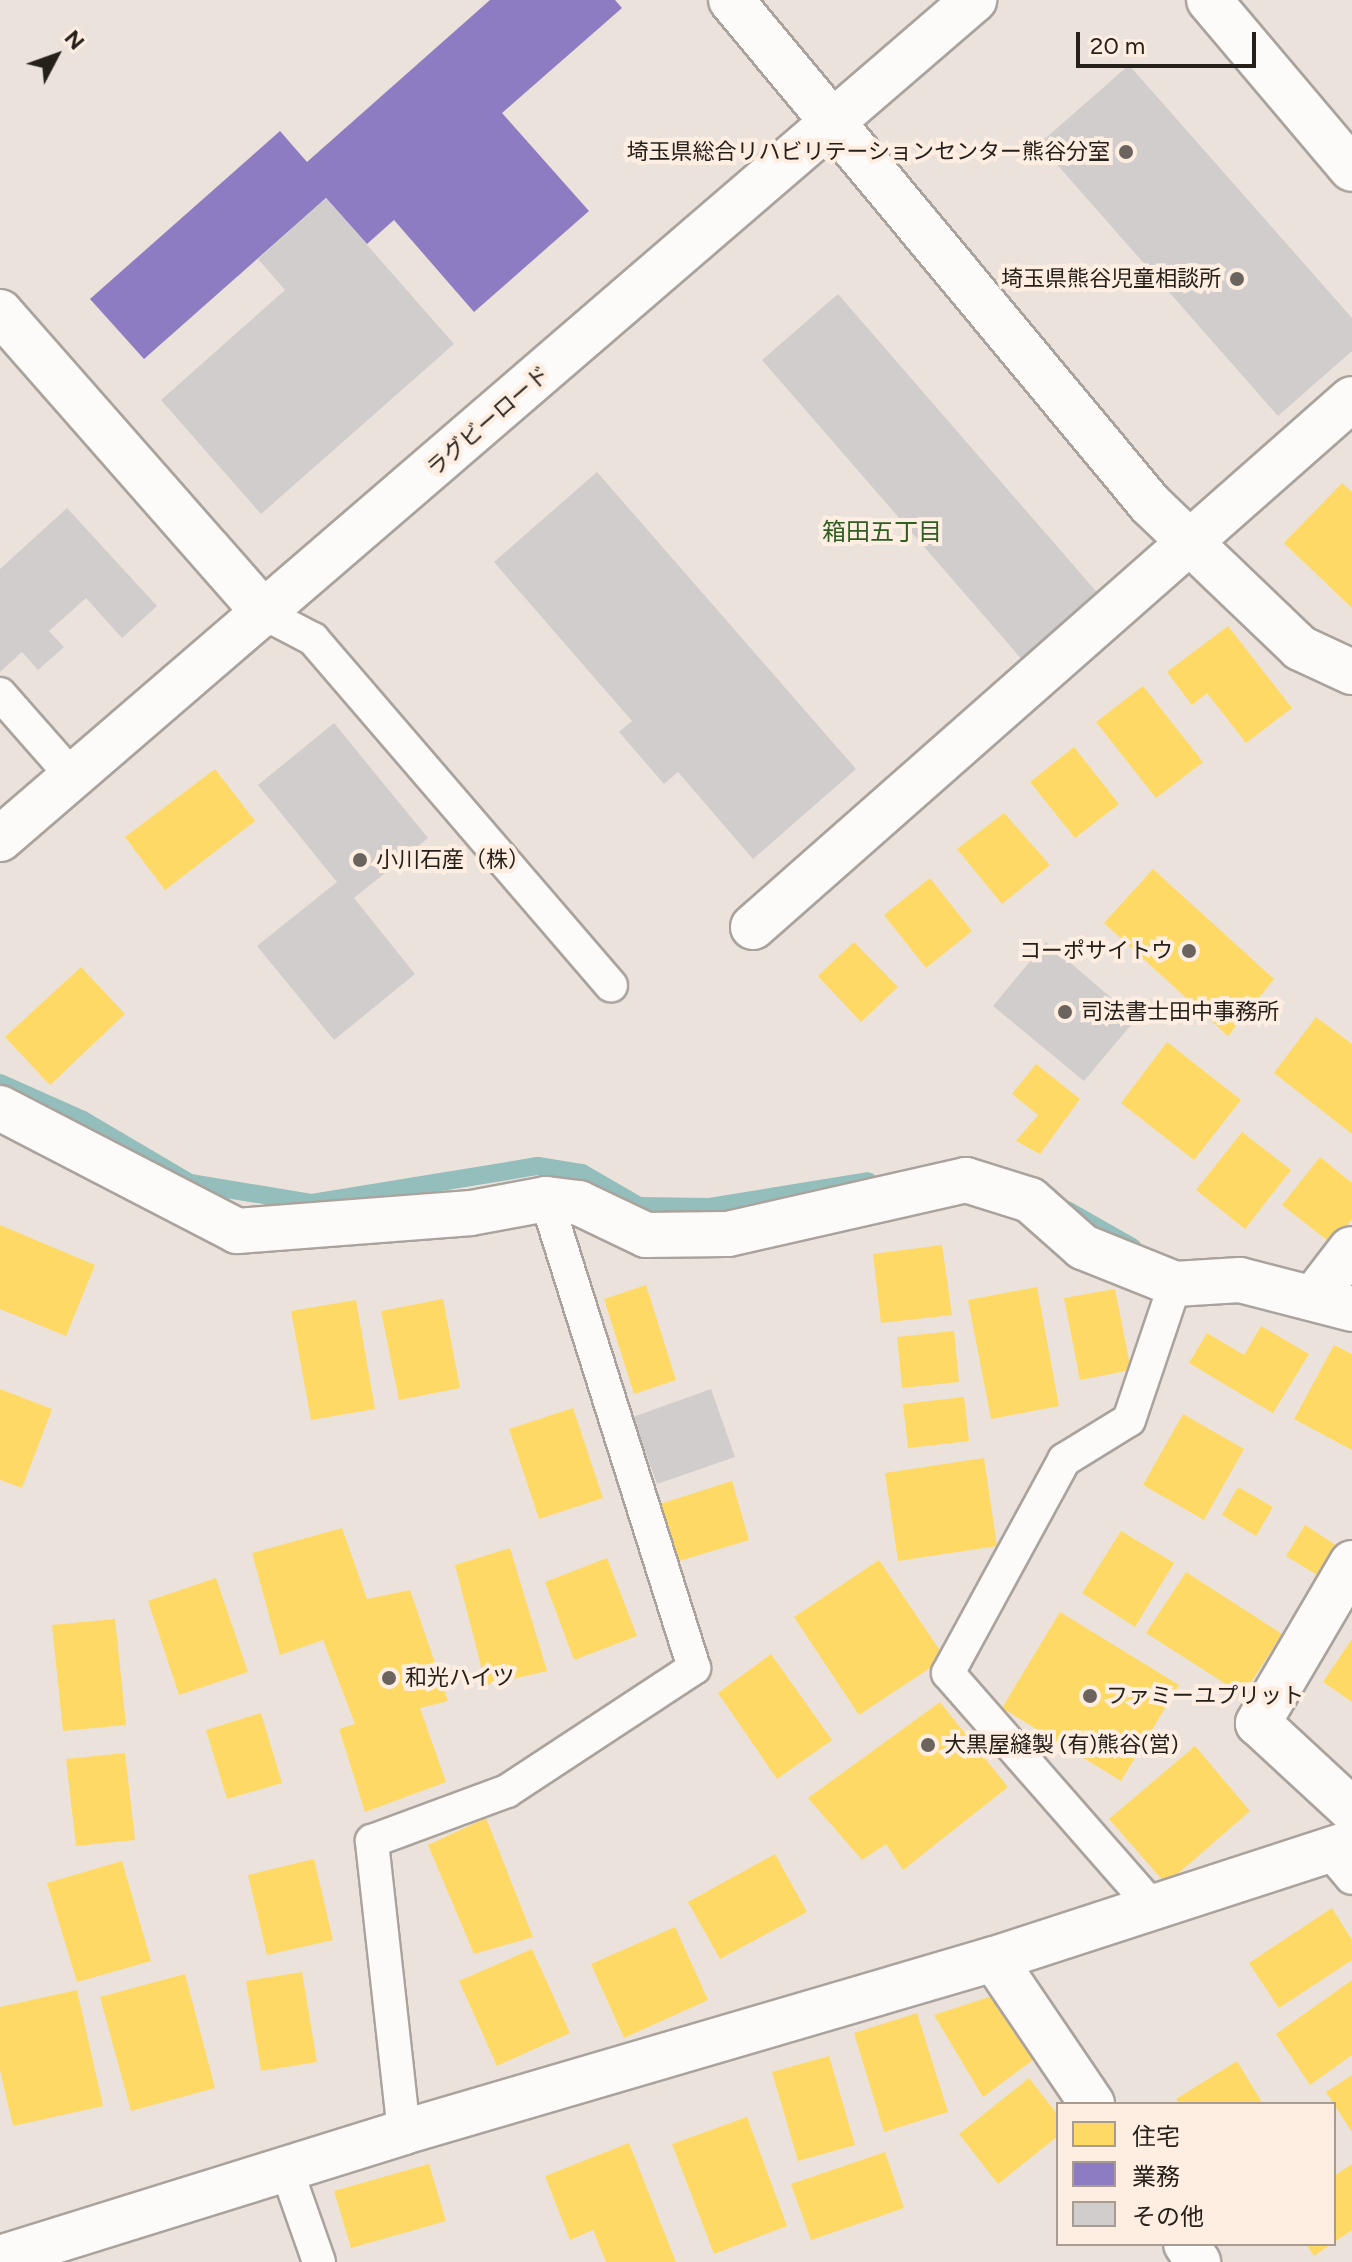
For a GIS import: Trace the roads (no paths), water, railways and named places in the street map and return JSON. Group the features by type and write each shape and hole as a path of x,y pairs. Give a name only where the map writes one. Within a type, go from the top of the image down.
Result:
{"street":[{"path":"731,0 1150,504 1300,648 1352,672"},
{"name":"ラグビーロード","path":"0,839 265,614 974,0"},
{"path":"1209,0 1352,169"},
{"path":"0,312 265,614"},
{"path":"753,927 1187,540 1352,399"},
{"path":"1,1112 237,1231 471,1213 546,1199 579,1203 646,1235 728,1234 966,1180 1030,1200 1083,1247 1175,1284 1240,1280 1329,1299 1352,1249"},
{"path":"1352,1563 1258,1723 1352,1810"},
{"path":"0,2258 404,2132 994,1959 1151,1905 1344,1857"},
{"path":"994,1959 1091,2102"}],"lane":[{"path":"265,614 313,639 611,986"},
{"path":"0,694 72,776"},
{"path":"404,2132 372,1841 507,1791 694,1668 546,1199"},
{"path":"1151,1905 948,1673 1064,1460 1129,1420 1175,1284"},
{"path":"287,2171 319,2262"}],"waterway":[{"path":"0,1083 83,1120 190,1183 312,1203 538,1166 582,1173 639,1206 710,1207 868,1181"},
{"path":"1067,1210 1132,1247"}],"place":[{"name":"埼玉県総合リハビリテーションセンター熊谷分室","path":"1126,152"},
{"name":"埼玉県熊谷児童相談所","path":"1237,279"},
{"name":"小川石産（株）","path":"360,860"},
{"name":"コーポサイトウ","path":"1189,951"},
{"name":"司法書士田中事務所","path":"1065,1012"},
{"name":"和光ハイツ","path":"389,1678"},
{"name":"ファミーユプリット","path":"1090,1696"},
{"name":"大黒屋縫製 (有)熊谷(営)","path":"928,1745"}],"district":[{"name":"箱田五丁目","path":"882,532"}]}
